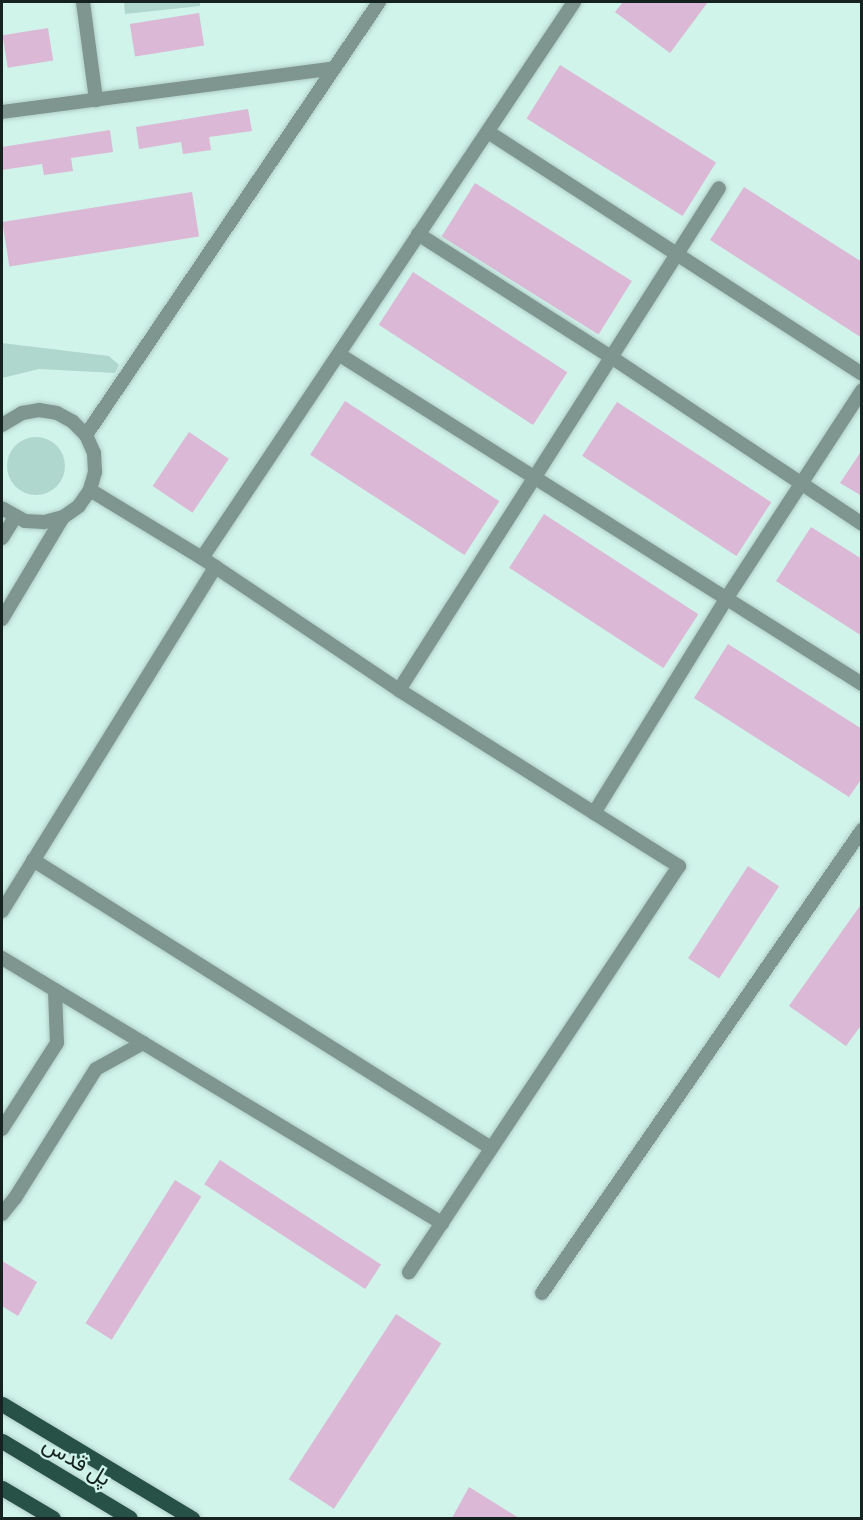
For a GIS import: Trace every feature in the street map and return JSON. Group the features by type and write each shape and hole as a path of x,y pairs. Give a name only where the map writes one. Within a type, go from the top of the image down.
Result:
{"main road":[{"path":"2,1404 192,1518"},
{"name":"پل قدس","path":"2,1441 130,1518"},
{"path":"2,1488 53,1518"}],"lane":[{"path":"83,2 96,100"},
{"path":"86,435 379,2"},
{"path":"201,558 574,2"},
{"path":"2,112 334,68"},
{"path":"488,132 861,375"},
{"path":"399,690 719,188"},
{"path":"418,234 611,357 861,524"},
{"path":"339,355 861,684"},
{"path":"594,813 726,599 861,390"},
{"path":"2,425 22,413 39,410 57,413 73,422 86,435 94,453 95,472 90,490 79,506 63,517 44,522 25,521 2,508"},
{"path":"90,490 216,567 399,690 679,866 409,1273"},
{"path":"2,538 15,517"},
{"path":"2,619 63,517"},
{"path":"2,911 216,567"},
{"path":"542,1293 861,830"},
{"path":"33,860 491,1149"},
{"path":"2,958 442,1223"},
{"path":"2,1129 57,1043 55,990"},
{"path":"2,1214 15,1198 96,1069 143,1043"}],"shaded area":[{"path":"124,2 200,2 200,6 125,14"},
{"path":"2,343 109,356 119,365 115,373 39,369 2,378"},
{"path":"30,437 42,437 57,445 65,460 65,472 57,487 42,495 30,495 15,487 7,472 7,460 15,445"}],"building":[{"path":"623,2 708,2 670,53 615,12"},
{"path":"199,13 204,46 135,57 130,24"},
{"path":"48,28 53,61 8,68 3,35"},
{"path":"560,65 716,163 683,216 527,118"},
{"path":"248,109 252,131 209,137 211,150 183,154 181,142 139,149 136,127"},
{"path":"110,130 113,152 71,158 73,171 44,175 42,164 2,170 2,147"},
{"path":"475,183 632,281 599,334 442,236"},
{"path":"744,187 862,262 862,338 710,240"},
{"path":"192,192 199,236 9,266 2,222"},
{"path":"413,272 567,372 533,425 379,325"},
{"path":"345,401 499,501 464,555 310,455"},
{"path":"617,402 771,502 736,556 582,456"},
{"path":"189,432 229,459 192,513 153,486"},
{"path":"862,450 862,496 840,483"},
{"path":"544,514 698,614 663,668 509,568"},
{"path":"811,527 862,559 862,636 776,581"},
{"path":"728,644 862,729 862,778 849,797 694,698"},
{"path":"748,866 779,886 719,978 688,958"},
{"path":"862,903 862,1024 846,1046 789,1006"},
{"path":"220,1160 381,1265 365,1289 204,1184"},
{"path":"175,1180 201,1196 112,1340 85,1323"},
{"path":"2,1261 37,1282 18,1316 2,1306"},
{"path":"396,1314 441,1343 334,1509 289,1479"},
{"path":"469,1487 519,1518 452,1518"}]}
